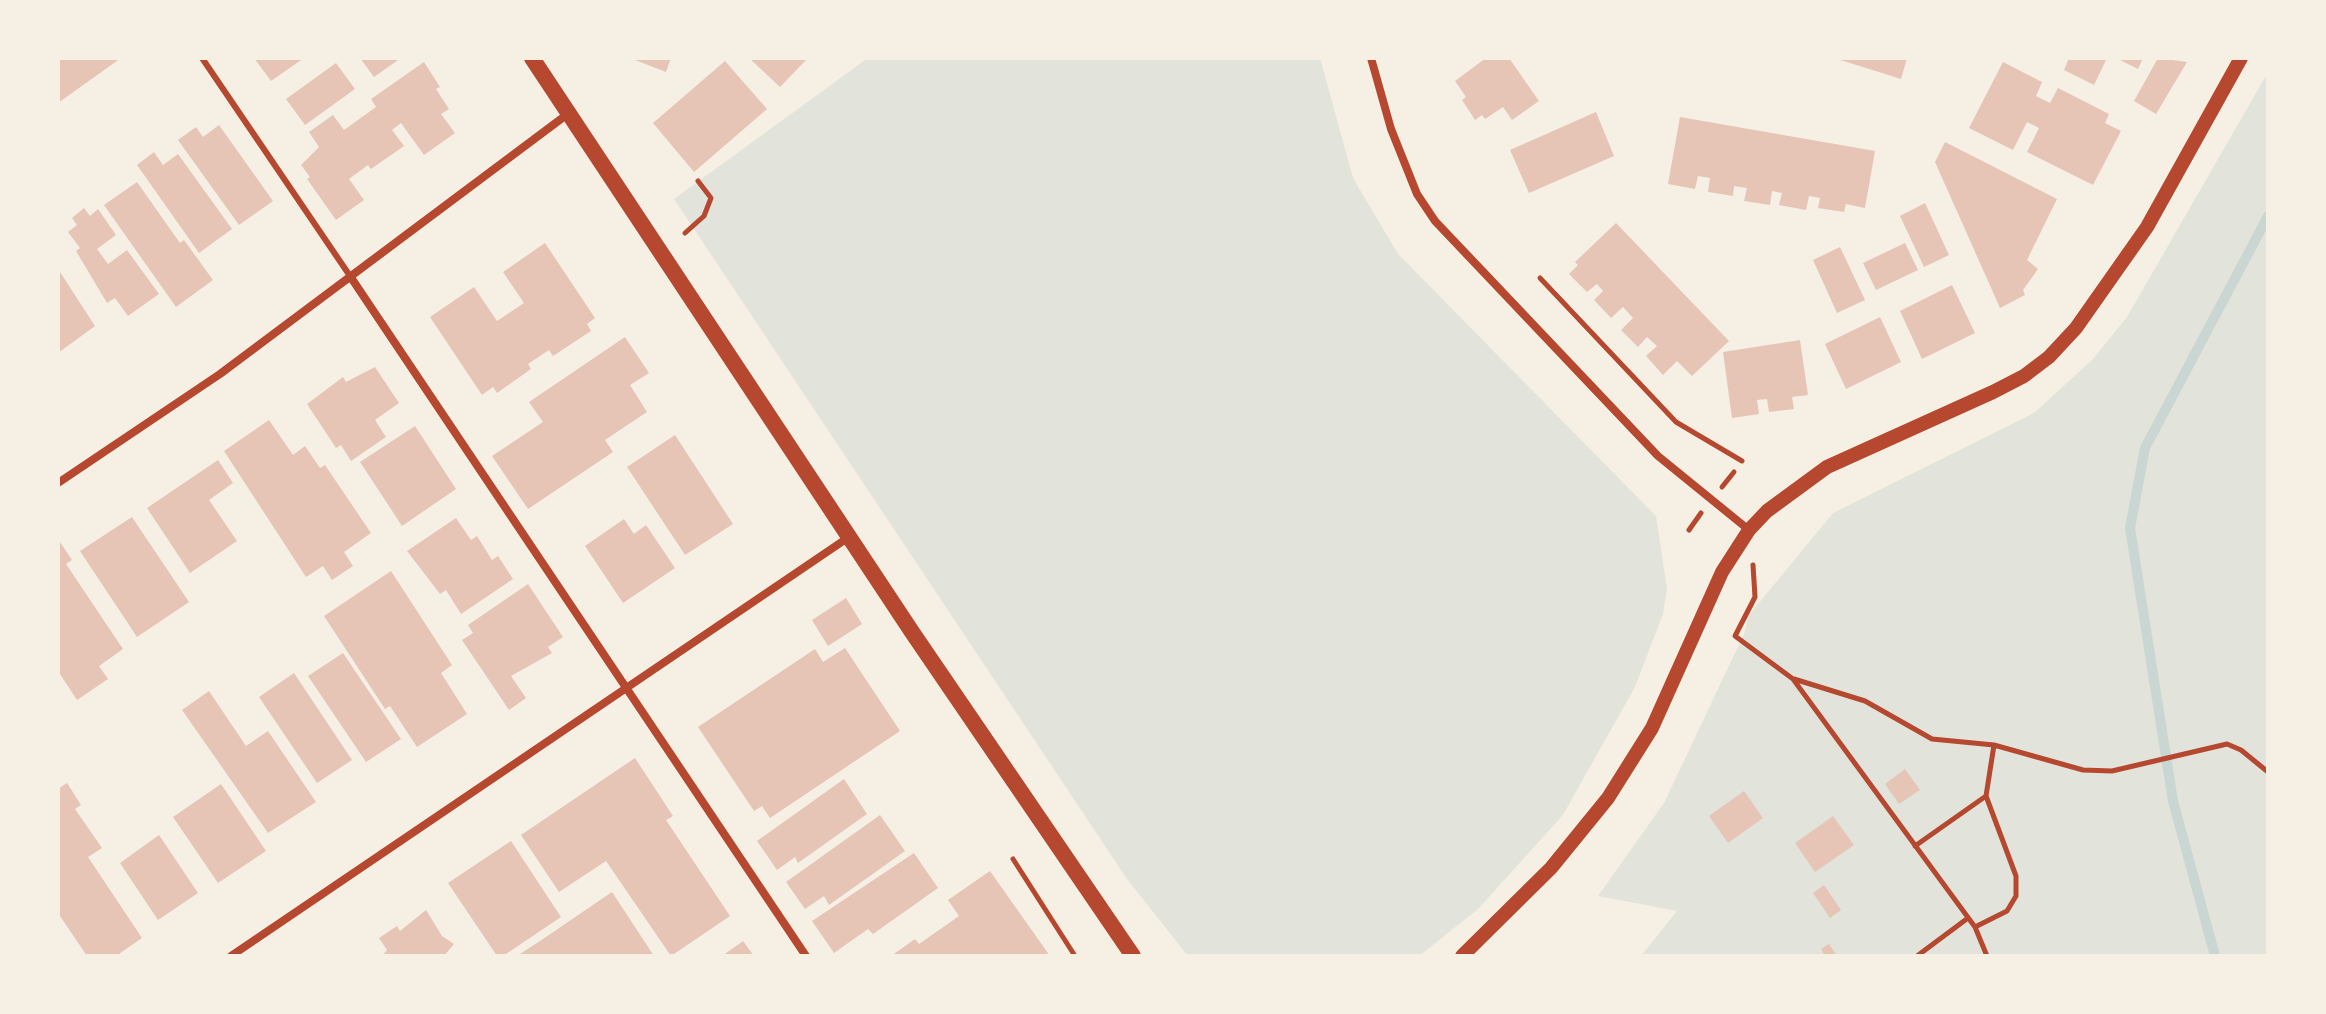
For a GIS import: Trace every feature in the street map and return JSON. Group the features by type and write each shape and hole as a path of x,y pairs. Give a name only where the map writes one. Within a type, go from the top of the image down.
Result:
{"main road":[{"path":"532,58 849,537 1133,954"}],"street":[{"path":"1371,58 1391,129 1417,194 1435,221 1658,456 1749,530"},
{"path":"1462,956 1551,868 1608,798 1652,728 1722,572 1749,530 1792,491 1827,467 1980,398 2024,376 2049,357 2076,328 2147,227 2241,58"},
{"path":"58,483 220,374 569,113"},
{"path":"350,276 806,956"},
{"path":"231,956 849,537"}],"lane":[{"path":"202,58 350,276"}],"path":[{"path":"685,233 704,216 711,198 698,181"},
{"path":"1540,278 1676,422 1742,461"},
{"path":"1754,575 1755,597 1735,636 1793,679 1975,927 1987,956"},
{"path":"1793,679 1865,701 1932,739 1994,745 2083,770 2112,771 2227,744 2241,750 2268,772"},
{"path":"1975,927 2007,911 2016,896 2016,876 1986,796 1994,745"},
{"path":"1915,846 1986,796"},
{"path":"1013,859 1075,956"},
{"path":"1997,916 2001,922"},
{"path":"1917,956 1968,918"}],"shaded area":[{"path":"868,58 1320,58 1353,178 1398,254 1656,516 1667,589 1663,614 1635,687 1563,815 1478,909 1419,956 1188,956 1127,879 674,199"},
{"path":"2268,72 2268,956 1641,956 1677,911 1598,896 1664,803 1744,634 1749,615 1833,513 2034,413 2093,359 2127,317"}],"building":[{"path":"58,58 121,58 58,103"},
{"path":"254,58 304,58 271,81"},
{"path":"360,58 401,58 374,77"},
{"path":"630,58 671,58 666,72"},
{"path":"749,58 808,58 780,87"},
{"path":"1486,58 1509,58 1539,101 1512,120 1503,107 1485,119 1482,115 1475,120 1462,100 1466,97 1455,81"},
{"path":"1834,58 1907,58 1901,79"},
{"path":"2069,58 2107,58 2094,85 2064,70"},
{"path":"2116,58 2143,58 2138,69"},
{"path":"2158,58 2187,62 2156,114 2134,101"},
{"path":"725,61 767,109 694,172 653,123"},
{"path":"424,62 449,109 441,114 455,133 424,155 401,123 392,130 404,146 371,169 368,165 349,179 364,200 336,220 307,179 310,177 301,165 319,147 309,132 333,115 344,130 376,107 371,99"},
{"path":"2003,62 2042,82 2036,96 2050,103 2058,88 2109,114 2105,123 2121,131 2093,185 2027,152 2039,128 2027,122 2013,150 1969,128"},
{"path":"336,63 355,89 305,125 286,99"},
{"path":"1596,112 1614,156 1529,193 1510,150"},
{"path":"1680,117 1875,151 1865,208 1846,204 1844,212 1818,208 1820,198 1809,196 1806,210 1779,205 1782,193 1772,191 1770,205 1744,201 1747,188 1734,186 1733,196 1708,192 1710,178 1698,176 1695,189 1668,184"},
{"path":"219,125 273,201 239,225 178,140 196,127 203,137"},
{"path":"1945,142 2057,199 2027,260 2038,269 2023,290 2025,295 2000,308 1935,162"},
{"path":"154,152 163,165 178,154 232,229 199,253 137,165"},
{"path":"137,182 180,243 184,240 213,280 176,307 104,205"},
{"path":"1925,203 1949,255 1924,267 1900,216"},
{"path":"84,208 90,216 98,209 116,235 97,249 108,264 127,250 159,294 128,316 115,298 107,303 76,251 80,248 68,232 77,225 72,218"},
{"path":"1616,223 1729,341 1692,376 1677,361 1663,375 1646,356 1657,346 1647,337 1638,347 1621,330 1633,318 1623,307 1611,318 1594,300 1603,291 1597,284 1587,292 1569,274 1578,265 1575,262"},
{"path":"545,243 595,318 587,324 591,331 553,356 549,350 528,364 531,369 497,393 493,387 482,395 430,317 474,287 497,321 524,303 503,272"},
{"path":"1905,243 1918,270 1876,290 1863,263"},
{"path":"1840,247 1865,300 1837,313 1813,260"},
{"path":"58,269 95,326 58,353"},
{"path":"1952,285 1975,333 1922,359 1900,311"},
{"path":"1880,317 1901,362 1846,389 1825,344"},
{"path":"625,337 649,373 630,385 647,412 605,440 613,452 528,509 492,456 543,422 529,402"},
{"path":"1800,340 1808,395 1792,397 1794,409 1769,412 1767,399 1757,400 1759,414 1732,418 1723,352"},
{"path":"375,367 399,403 375,420 386,437 351,461 341,445 336,448 307,404 343,377 346,382"},
{"path":"269,420 293,455 305,446 320,468 325,465 371,533 344,552 353,566 332,580 323,566 306,577 224,451"},
{"path":"415,426 456,489 402,526 360,462"},
{"path":"675,435 733,524 685,555 627,467"},
{"path":"218,460 233,483 209,500 237,541 190,573 147,508"},
{"path":"132,517 189,602 137,637 80,551"},
{"path":"456,518 471,540 477,536 492,560 498,556 513,579 461,614 446,590 440,594 407,551"},
{"path":"624,519 634,534 646,525 675,568 623,603 585,546"},
{"path":"58,539 72,560 66,564 123,649 99,666 108,679 77,700 58,671"},
{"path":"391,571 452,665 441,673 467,714 417,747 390,706 385,709 324,616"},
{"path":"528,584 563,637 548,647 552,653 511,676 526,698 509,710 462,640 473,633 468,625"},
{"path":"846,598 862,624 828,646 812,620"},
{"path":"845,648 900,731 770,818 762,806 754,811 698,727 815,649 823,662"},
{"path":"343,653 401,739 366,762 308,676"},
{"path":"294,673 352,760 317,783 259,697"},
{"path":"209,691 246,746 268,731 316,802 268,833 182,710"},
{"path":"635,758 673,816 666,820 730,916 671,956 606,861 559,892 521,835"},
{"path":"1905,769 1920,790 1899,804 1885,784"},
{"path":"844,779 867,814 798,863 795,857 777,870 757,841"},
{"path":"67,783 81,805 75,809 102,848 88,857 142,938 116,956 87,956 58,913 58,789"},
{"path":"221,784 266,851 218,883 173,817"},
{"path":"1744,791 1763,818 1728,843 1709,816"},
{"path":"880,815 905,851 829,905 824,896 805,909 786,882"},
{"path":"1833,816 1854,845 1815,872 1795,843"},
{"path":"159,835 198,893 158,920 120,863"},
{"path":"511,841 561,917 503,956 497,956 448,883"},
{"path":"914,853 938,888 873,934 868,929 834,953 812,921"},
{"path":"990,871 1050,956 891,956 915,939 919,944 959,916 948,900"},
{"path":"1824,885 1841,910 1830,918 1813,893"},
{"path":"612,892 654,956 517,956 543,939"},
{"path":"426,910 442,936 454,944 444,956 383,955 387,950 379,938 397,926 400,931"},
{"path":"743,941 754,956 722,956"},
{"path":"1829,944 1837,956 1825,956 1821,949"}],"waterway":[{"path":"2215,956 2173,801 2130,528 2145,448 2268,216"}]}
